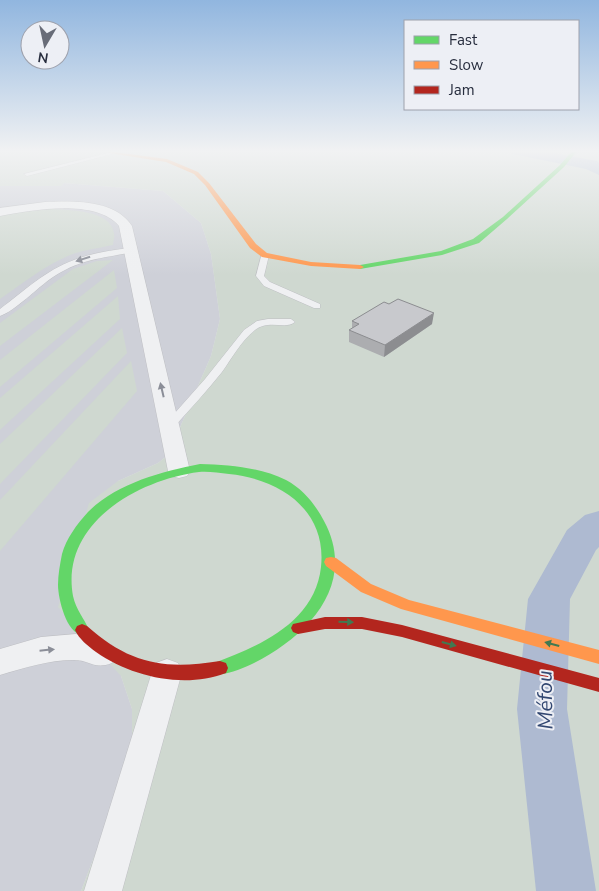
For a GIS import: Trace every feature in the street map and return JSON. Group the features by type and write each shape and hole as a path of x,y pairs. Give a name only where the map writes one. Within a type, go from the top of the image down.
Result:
{"main road":[{"path":"213,193 253,246 265,255 311,264 353,268 384,264 460,248 476,240 505,218 533,193"},
{"path":"200,468 233,469 264,476 291,490 313,509 326,533 331,562 322,596 312,612 298,628 278,644 253,658 196,672 167,672 140,667 115,657 96,645 81,630 70,614 64,587 66,559 73,542 83,526 112,499 148,480 200,468"},
{"path":"331,562 366,588 406,605 599,657"},
{"path":"298,628 345,621 362,623 402,631 599,685"}],"street":[{"path":"0,212 63,206 108,212 123,221 126,226 179,472"},
{"path":"0,662 41,650 76,647 115,657"},
{"path":"103,891 167,672"}],"lane":[{"path":"0,313 59,270 72,263 101,254 131,250"},
{"path":"265,255 260,276 267,284 316,306"},
{"path":"170,425 205,387 238,343 252,329 260,323 275,321 291,322"}],"shaded area":[{"path":"0,193 165,193 201,223 211,254 220,319 211,356 168,455 158,463 118,481 121,676 132,709 132,748 122,784 81,891 0,891"},
{"path":"165,193 599,193 599,891 81,891 122,784 132,748 132,709 121,676 58,607 89,503 118,481 158,463 168,455 211,356 220,319 211,254 201,223"},
{"path":"51,209 88,213 105,220 111,225 114,233 113,245 80,252 60,259 0,299 0,214"},
{"path":"113,260 0,346 0,323 73,269 97,261"},
{"path":"114,270 117,288 0,387 0,360"},
{"path":"118,296 120,319 0,430 0,398"},
{"path":"122,328 127,353 0,484 0,444"},
{"path":"131,361 137,391 0,551 0,500"}],"building":[{"path":"398,299 434,313 385,345 349,330 359,324 352,321 384,302 389,304"}],"waterway":[{"name":"Méfou","path":"566,891 542,709 549,599 581,540 599,525"}],"traffic: fast":[{"path":"360,267 442,253 476,241 533,193"},
{"path":"200,468 248,472 271,479 292,490 306,503 318,520 329,557 327,580 318,601 304,620 286,636 265,650 242,661 220,668"},
{"path":"82,630 71,612 65,584 69,553 79,532 94,514 112,500 133,488 155,479 200,468"}],"traffic: slow":[{"path":"213,193 253,246 265,255 311,264 360,267"},
{"path":"331,562 366,588 406,605 599,657"}],"traffic: jam":[{"path":"298,628 325,623 362,623 402,631 599,685"},
{"path":"82,630 112,654 145,668 181,672 220,668"}]}
